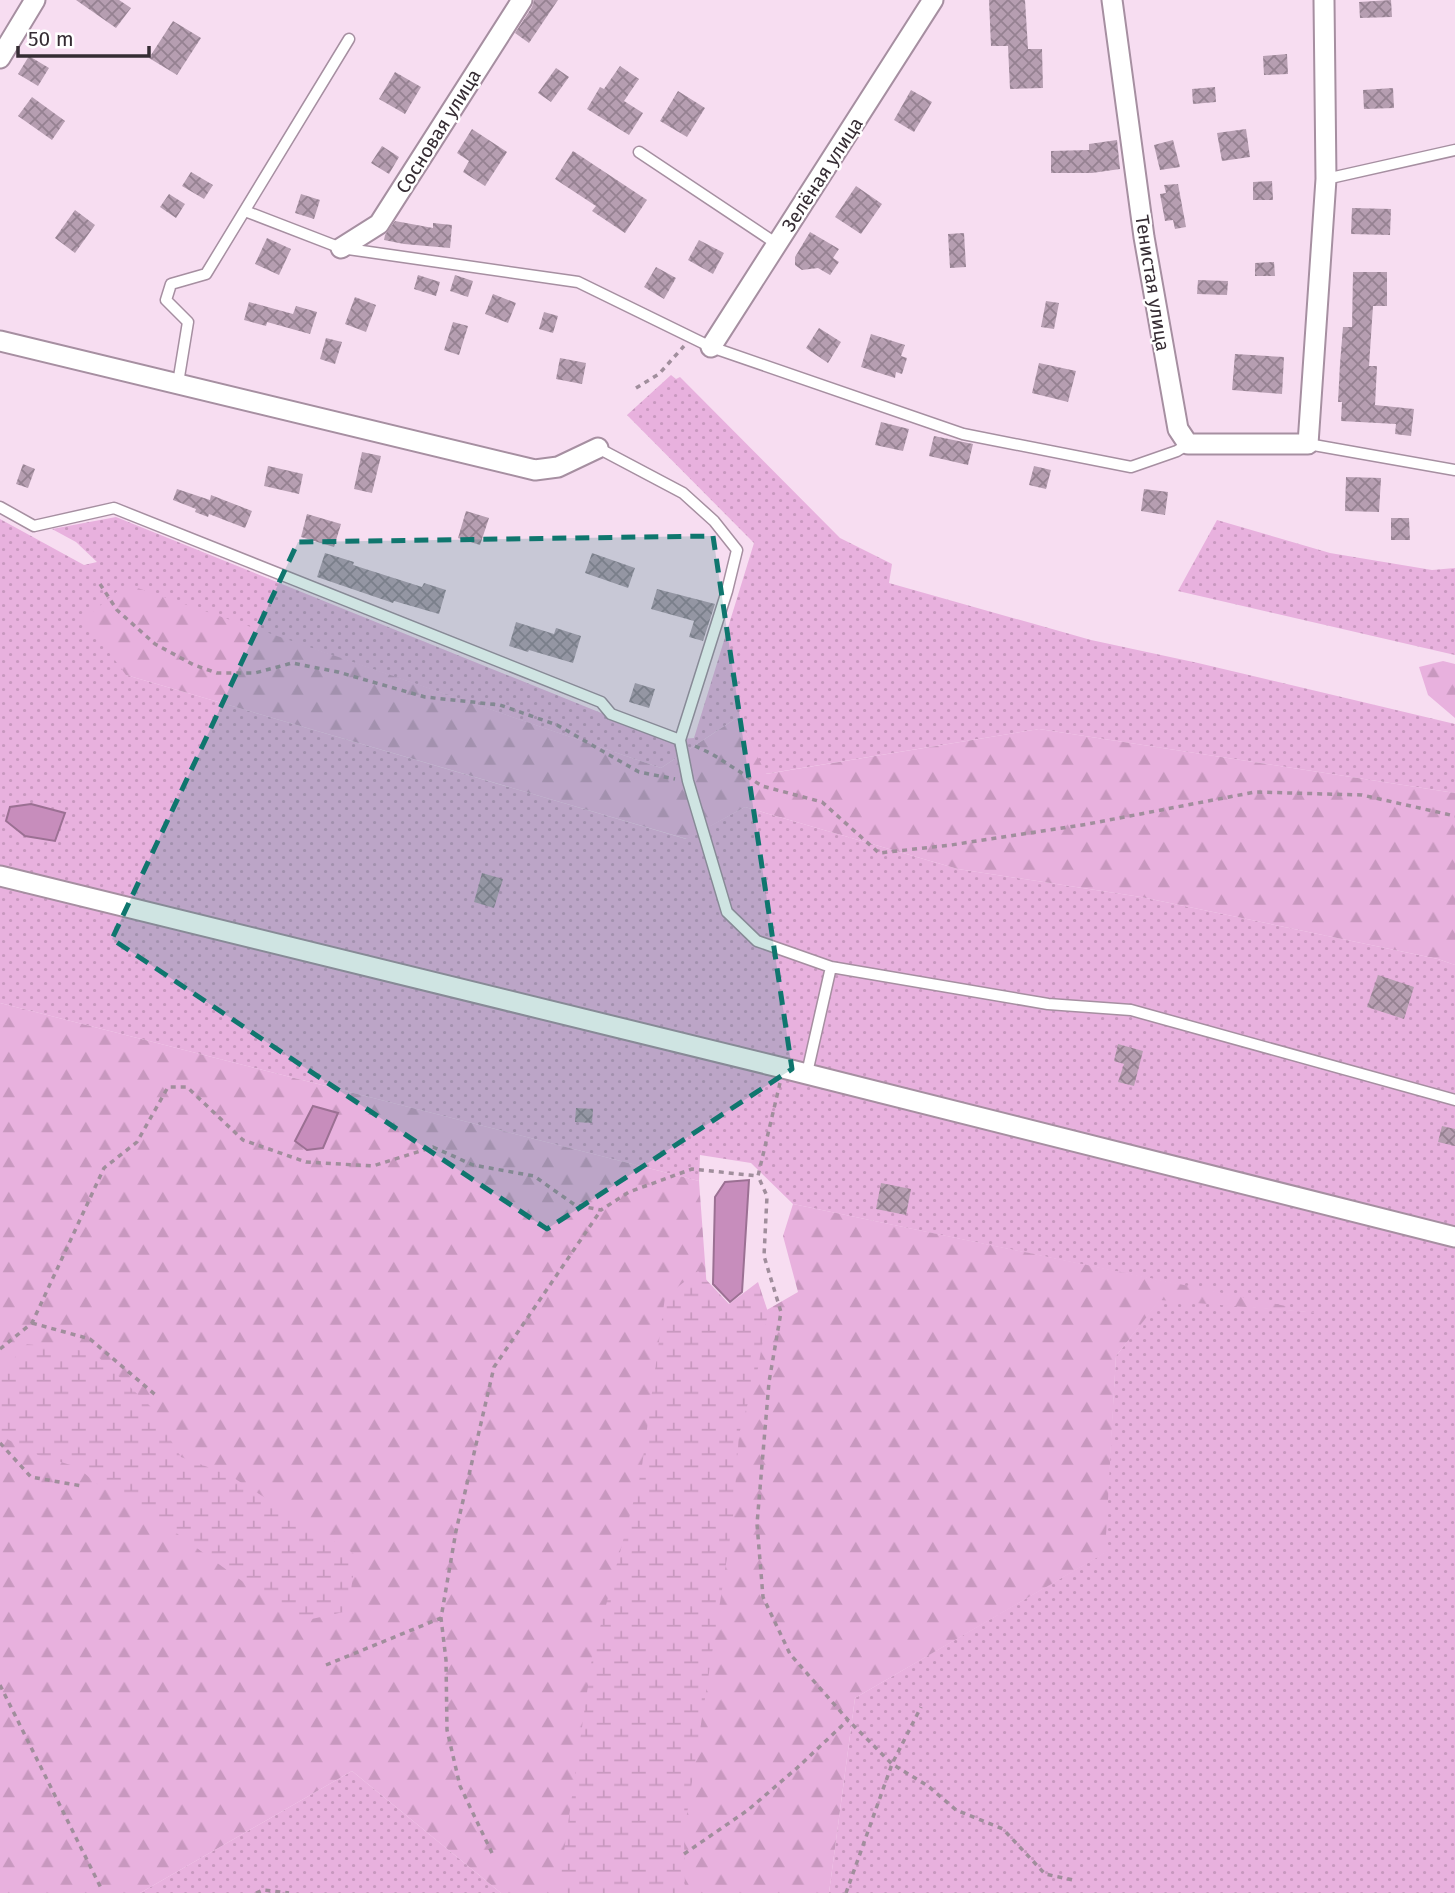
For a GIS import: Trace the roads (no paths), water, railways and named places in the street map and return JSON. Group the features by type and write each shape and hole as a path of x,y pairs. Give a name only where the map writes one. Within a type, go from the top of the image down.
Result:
{"street":[{"path":"0,58 35,0"},
{"name":"Сосновая улица","path":"341,248 379,224 522,0"},
{"name":"Зелёная улица","path":"711,347 933,0"},
{"name":"Тенистая улица","path":"1112,0 1147,251 1178,429 1188,444"},
{"path":"1188,444 1308,444 1326,179 1324,0"},
{"path":"0,341 535,470 558,467 598,448"},
{"path":"0,876 807,1073 1455,1237"}],"lane":[{"path":"178,383 188,323 166,300 171,284 206,274 349,40"},
{"path":"1326,179 1455,150"},
{"path":"639,152 777,244"},
{"path":"246,211 341,248 578,282 711,347 963,434 1131,467 1177,451 1188,444"},
{"path":"1308,444 1455,470"},
{"path":"598,448 683,493 714,521 737,550 727,591 680,740 688,781 727,912 757,942 831,967 1048,1004 1130,1010 1455,1100"},
{"path":"0,507 34,526 114,508 601,702 611,713 680,740"},
{"path":"807,1073 831,967"}]}
